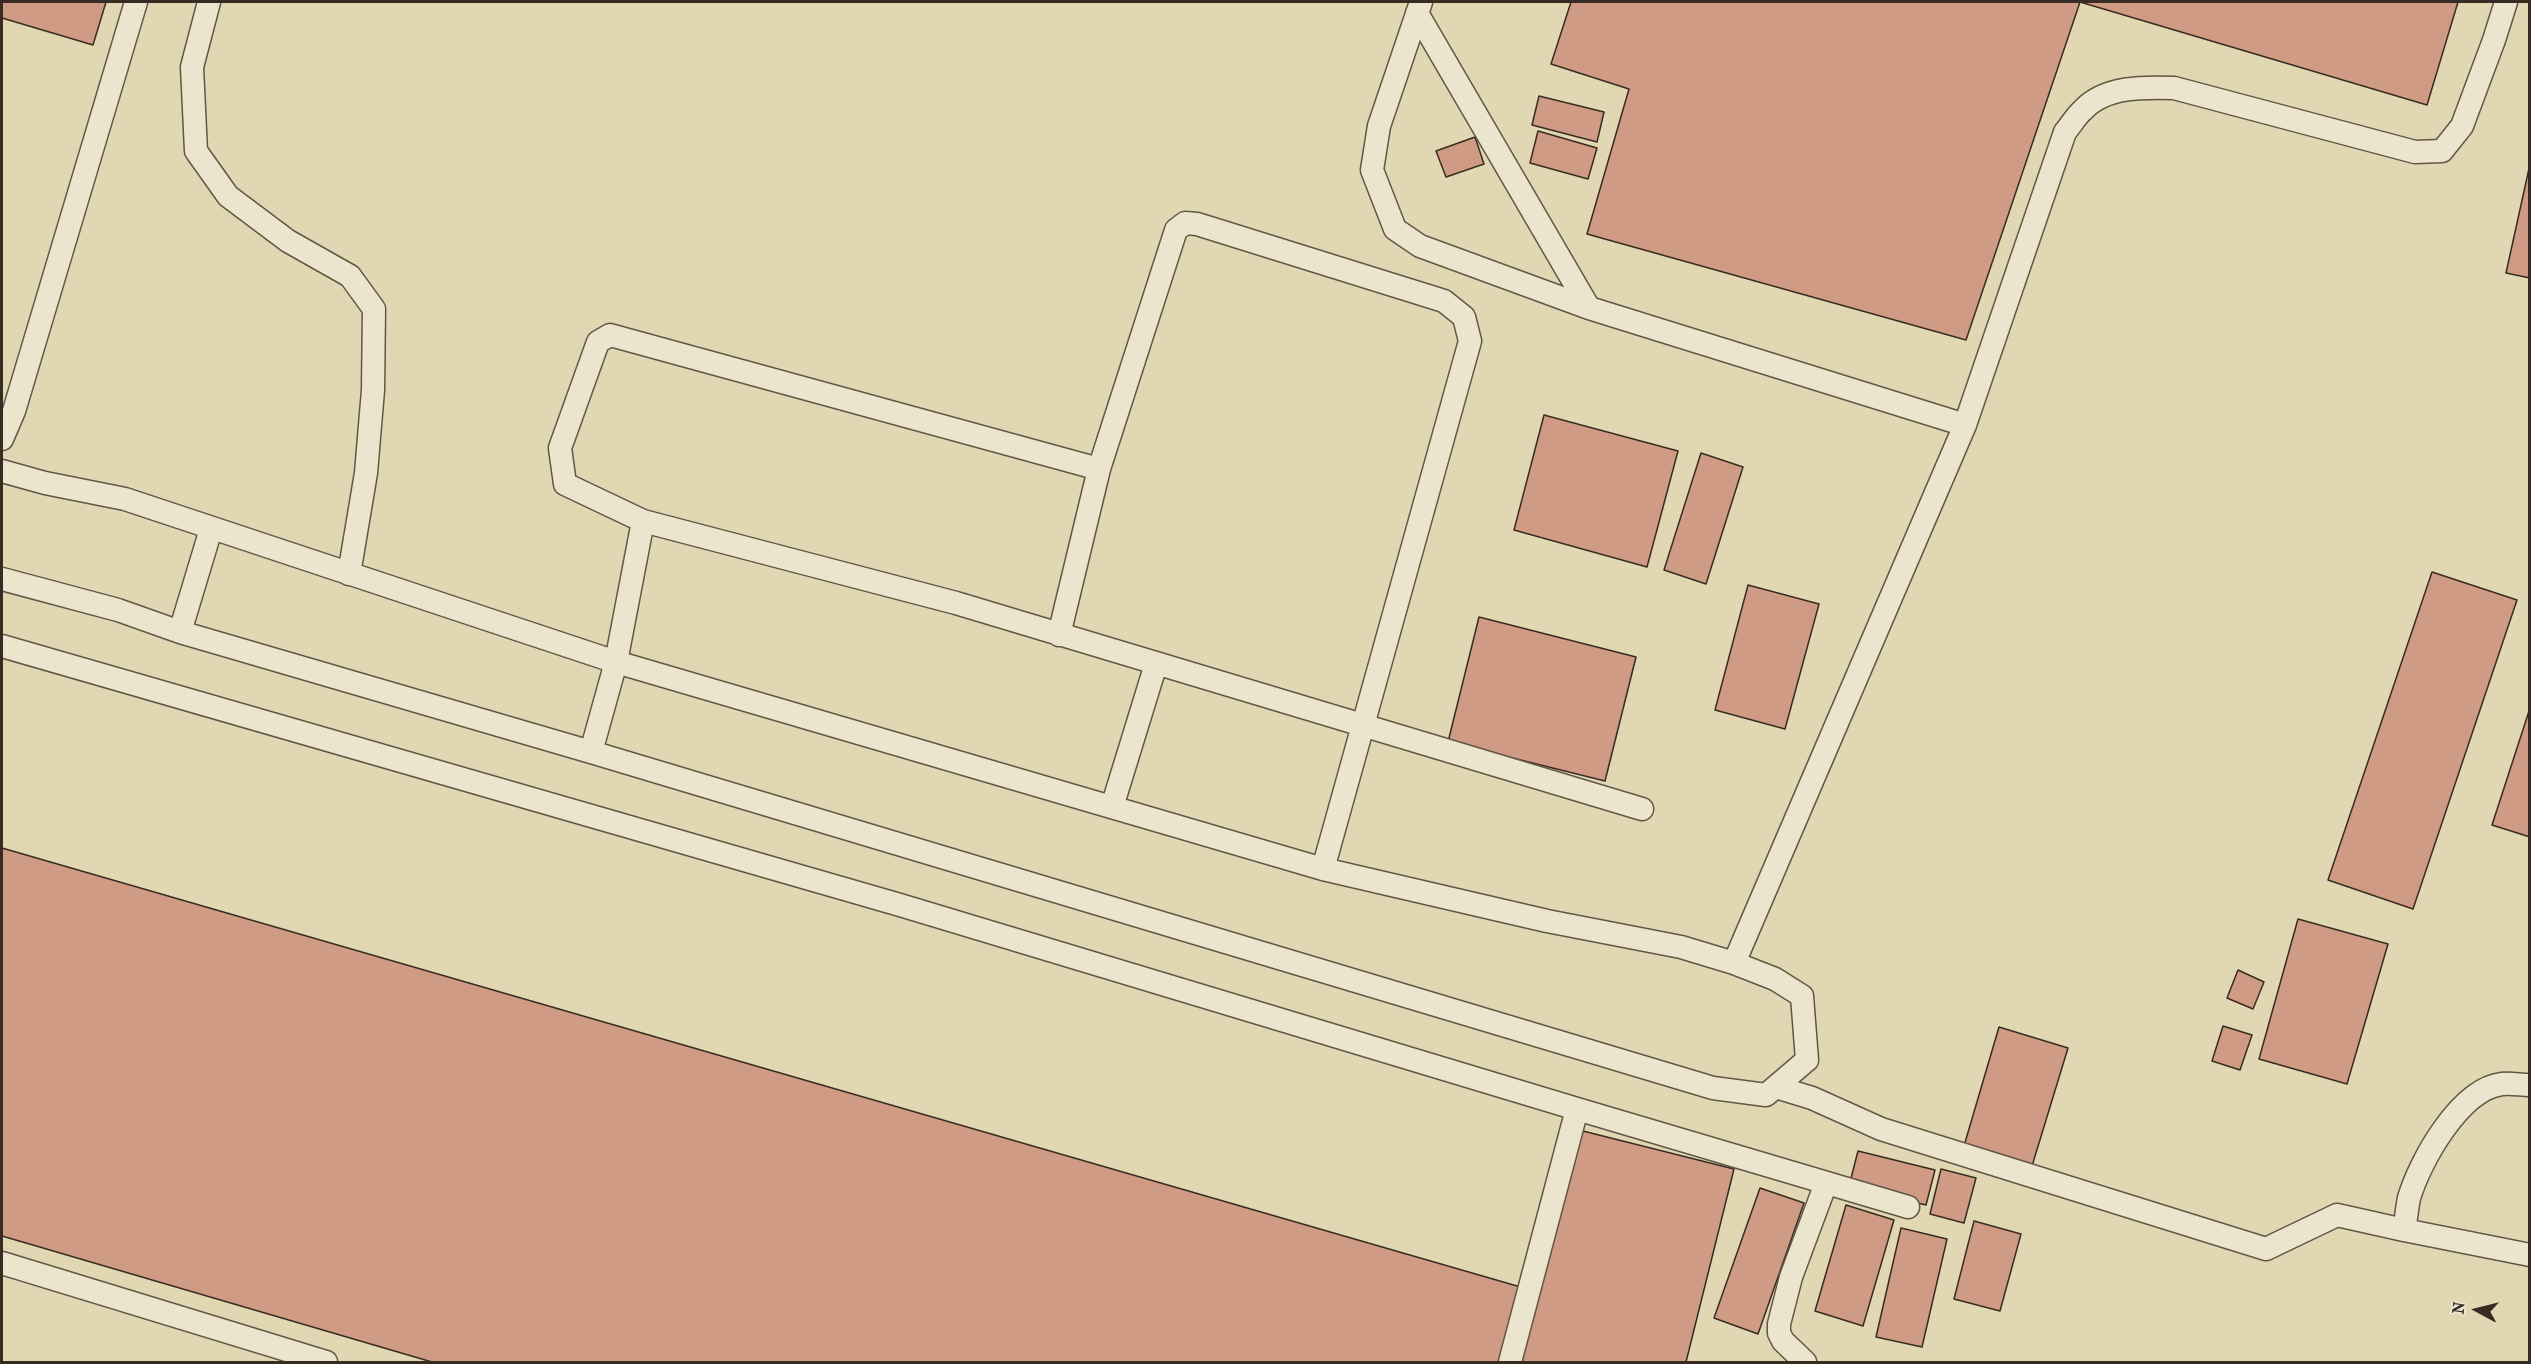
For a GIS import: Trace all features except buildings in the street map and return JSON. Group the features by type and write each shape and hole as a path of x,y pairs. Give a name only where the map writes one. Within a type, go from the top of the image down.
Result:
{"lane":[{"path":"2,439 14,411 136,2"},
{"path":"209,2 192,67 196,152 228,196 288,241 351,276 374,309 373,390 366,473 349,574"},
{"path":"1734,963 1965,425 2065,132 2084,108 2113,92 2140,87 2174,88 2415,152 2442,151 2462,126 2506,2"},
{"path":"1419,8 1379,126 1372,171 1395,229 1420,246 1589,308 1965,425"},
{"path":"1419,8 1589,308"},
{"path":"1059,634 1099,469 1176,230 1185,223 1197,225 1444,301 1464,317 1470,341 1323,869"},
{"path":"1099,469 610,335 598,342 560,448 565,484 644,520 956,603 1642,808"},
{"path":"2,471 45,483 125,499 616,662 1323,869 1547,921 1681,947 1734,963 1775,979 1802,996 1808,1060 1771,1091"},
{"path":"591,752 616,662 644,520"},
{"path":"180,632 211,529"},
{"path":"2,579 118,610 180,632 591,752 1713,1089 1771,1091 1812,1098 1881,1129 2266,1248 2337,1215 2529,1255"},
{"path":"2,646 900,905 1908,1207"},
{"path":"1112,807 1156,664"},
{"path":"2404,1230 2409,1198 2450,1118 2478,1093 2501,1084 2529,1086"},
{"path":"1510,1362 1577,1108"},
{"path":"1805,1362 1783,1341 1779,1333 1779,1324 1791,1277 1826,1183"},
{"path":"2,1263 326,1362"}]}
